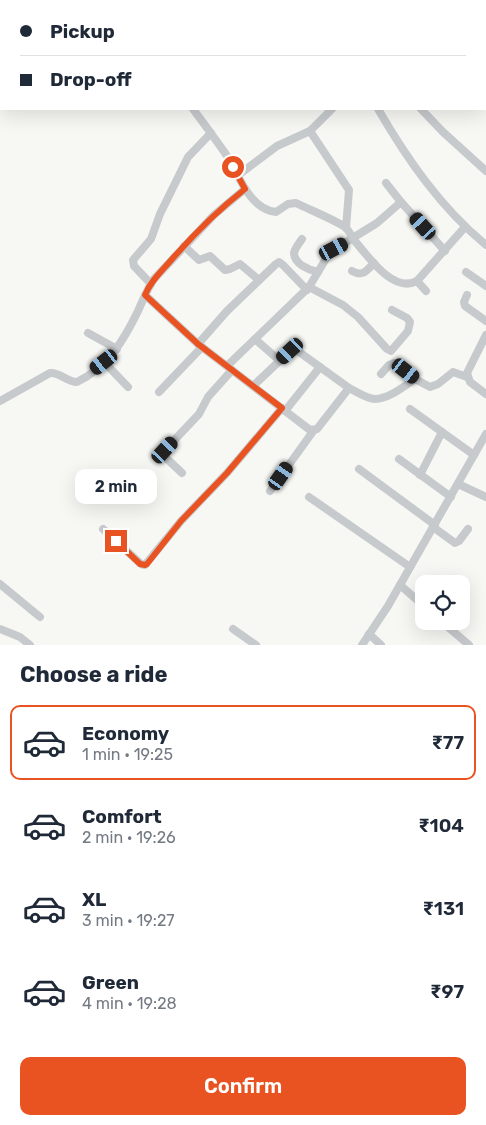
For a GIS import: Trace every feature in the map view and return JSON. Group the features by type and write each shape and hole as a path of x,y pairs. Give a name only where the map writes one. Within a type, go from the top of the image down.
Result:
{"street":[{"path":"194,110 228,158 245,189 254,200 272,212 296,203 346,228 388,277 402,284 412,283 417,280 465,227"},
{"path":"237,176 277,146 310,130 331,110"},
{"path":"379,110 407,158 465,227 486,245"},
{"path":"422,110 486,171"},
{"path":"310,130 349,190 346,228"},
{"path":"151,284 134,266 133,260 151,239 160,214 188,157 211,133"},
{"path":"386,183 445,251"},
{"path":"0,401 54,372 70,381 77,382 104,362 117,350 151,284 214,215 245,189"},
{"path":"182,473 164,456 165,450 199,414 208,397 229,368 308,288 330,252 354,239 377,223 401,202"},
{"path":"302,239 295,250 295,256 305,268 318,272"},
{"path":"184,246 199,260 210,256 228,270 240,264 259,280"},
{"path":"352,271 360,274 374,262"},
{"path":"160,392 227,311 276,264 281,263 308,288 343,305 358,316 387,349 391,351 408,331 410,322 407,318 392,310"},
{"path":"466,272 486,286"},
{"path":"417,280 426,291"},
{"path":"145,295 200,345 283,410 310,430 314,430"},
{"path":"467,295 464,302 465,306 486,321"},
{"path":"88,333 117,350"},
{"path":"256,339 280,361"},
{"path":"467,377 469,369 485,339"},
{"path":"253,386 290,351 295,350 349,388 369,398 376,399 396,392 415,379"},
{"path":"104,362 128,387"},
{"path":"381,374 389,365 394,363 415,379 430,387 438,384 453,372 467,377 470,382 486,394"},
{"path":"103,529 140,564 145,565 181,521 227,473 320,367"},
{"path":"270,491 314,430 321,425 349,388"},
{"path":"410,409 474,455"},
{"path":"420,474 442,432"},
{"path":"362,645 400,586 474,455 485,439"},
{"path":"399,458 451,497"},
{"path":"359,469 455,543 459,541 468,529"},
{"path":"458,484 486,497"},
{"path":"309,497 410,567"},
{"path":"0,584 40,617"},
{"path":"400,586 415,598"},
{"path":"0,628 20,637 30,645"},
{"path":"233,629 256,645"},
{"path":"452,630 469,645"},
{"path":"369,634 381,645"}],"route":[{"path":"116,541 140,564 147,564 181,521 227,473 282,408 198,344 145,295 154,279 192,236 245,189 233,167"}]}
